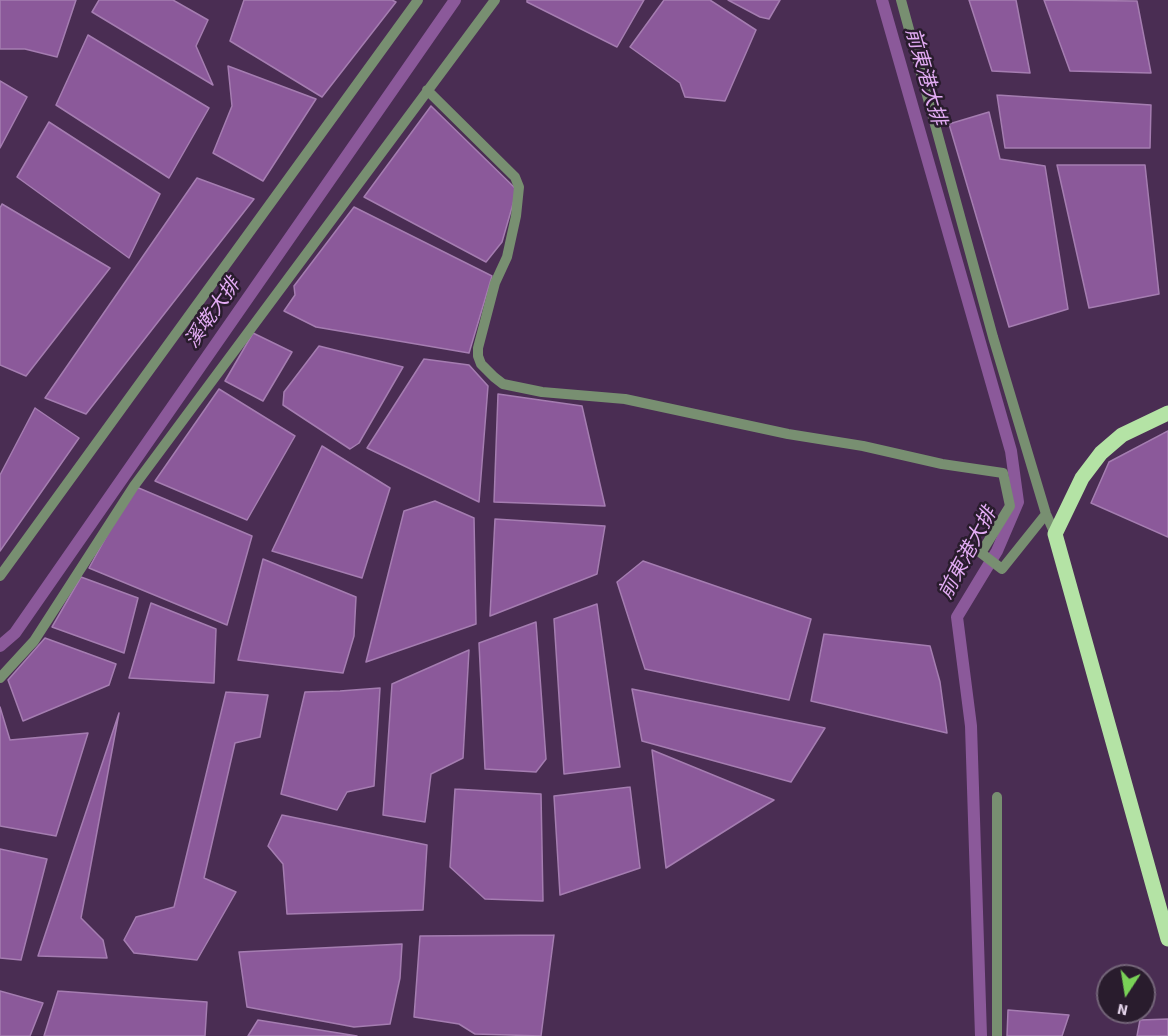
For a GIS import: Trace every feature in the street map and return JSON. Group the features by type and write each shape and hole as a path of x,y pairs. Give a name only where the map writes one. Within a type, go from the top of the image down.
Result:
{"main road":[{"path":"1168,413 1122,435 1101,453 1082,478 1055,534 1168,939"}],"street":[{"path":"0,576 418,0"},
{"path":"0,678 34,641 134,486 495,0"},
{"path":"901,0 993,337 1046,514 1055,534"},
{"path":"427,90 515,177 519,187 516,216 507,257 495,283 478,348 481,364 504,384 542,392 625,399 788,434 862,446 942,464 1003,473 1010,506 981,553 1002,569 1046,514"},
{"path":"997,797 997,1036"}],"shaded area":[{"path":"0,0 76,0 57,57 25,49 0,49"},
{"path":"99,0 173,0 208,20 196,46 213,85 92,12"},
{"path":"244,0 392,0 396,2 322,97 230,41"},
{"path":"527,0 644,0 617,47"},
{"path":"664,0 710,0 756,30 725,101 685,97 680,83 630,47"},
{"path":"728,0 780,0 769,19 760,17"},
{"path":"969,0 1016,0 1030,73 992,71"},
{"path":"1044,0 1137,1 1151,73 1070,71"},
{"path":"88,35 209,108 169,178 56,105"},
{"path":"228,66 316,99 263,181 213,153 232,106"},
{"path":"0,81 27,97 0,148"},
{"path":"997,95 1151,105 1150,148 1005,148"},
{"path":"431,106 517,190 502,242 486,262 364,197"},
{"path":"989,112 1000,159 1045,166 1068,309 1009,327 949,124"},
{"path":"49,122 160,194 129,258 17,177"},
{"path":"1057,165 1145,165 1159,294 1089,308"},
{"path":"197,178 254,199 86,414 45,398"},
{"path":"2,204 110,268 26,376 0,365 0,208"},
{"path":"354,207 492,276 469,353 316,327 284,311 295,295 294,286"},
{"path":"253,333 292,352 263,401 225,381"},
{"path":"319,346 403,367 359,443 350,449 283,405 284,392"},
{"path":"424,359 469,365 488,386 479,502 367,448"},
{"path":"219,389 295,436 247,520 155,481"},
{"path":"498,394 582,406 605,506 494,502"},
{"path":"35,408 79,438 0,551 0,475"},
{"path":"1168,431 1168,537 1091,503 1109,462"},
{"path":"322,446 390,488 362,578 272,551"},
{"path":"134,486 252,536 227,625 89,568"},
{"path":"435,501 474,518 476,624 366,662 404,511"},
{"path":"495,519 605,526 597,574 490,616"},
{"path":"263,559 356,597 354,636 343,673 238,660"},
{"path":"643,561 811,619 789,700 645,669 617,582"},
{"path":"81,577 138,598 124,653 52,627"},
{"path":"151,603 216,629 214,683 129,678"},
{"path":"597,604 620,767 564,774 554,619"},
{"path":"536,622 546,759 536,772 485,769 479,643"},
{"path":"824,634 930,646 940,682 947,733 811,701"},
{"path":"45,638 116,664 109,685 23,721 8,680"},
{"path":"469,650 463,758 431,774 425,822 383,815 392,684"},
{"path":"380,688 374,786 347,792 337,810 281,794 305,692"},
{"path":"632,689 825,728 791,782 642,741"},
{"path":"226,692 268,695 260,737 235,743 204,878 236,892 197,960 134,953 124,940 136,917 174,907"},
{"path":"0,707 10,740 88,733 56,836 0,826"},
{"path":"119,713 81,918 103,940 107,958 38,956"},
{"path":"652,750 774,800 666,868"},
{"path":"630,787 640,868 560,895 554,796"},
{"path":"455,789 541,794 543,901 485,899 450,867"},
{"path":"282,815 427,845 423,910 287,914 283,864 268,846"},
{"path":"0,849 47,859 21,960 0,958"},
{"path":"554,935 541,1036 475,1034 459,1024 414,1017 420,936"},
{"path":"402,944 400,978 390,1024 354,1027 247,1007 239,952"},
{"path":"0,991 43,1003 30,1036 0,1036"},
{"path":"58,991 207,1002 205,1036 44,1036"},
{"path":"1008,1010 1069,1015 1062,1036 1007,1036"},
{"path":"1156,1019 1168,1019 1168,1036 1137,1036 1139,1024 1156,1024"},
{"path":"258,1020 357,1036 248,1036"}],"waterway":[{"name":"溪墘大排","path":"0,646 15,633 455,0"},
{"name":"前東港大排","path":"882,0 1011,451 1018,502 997,551 957,617 971,726 981,1036"}]}
